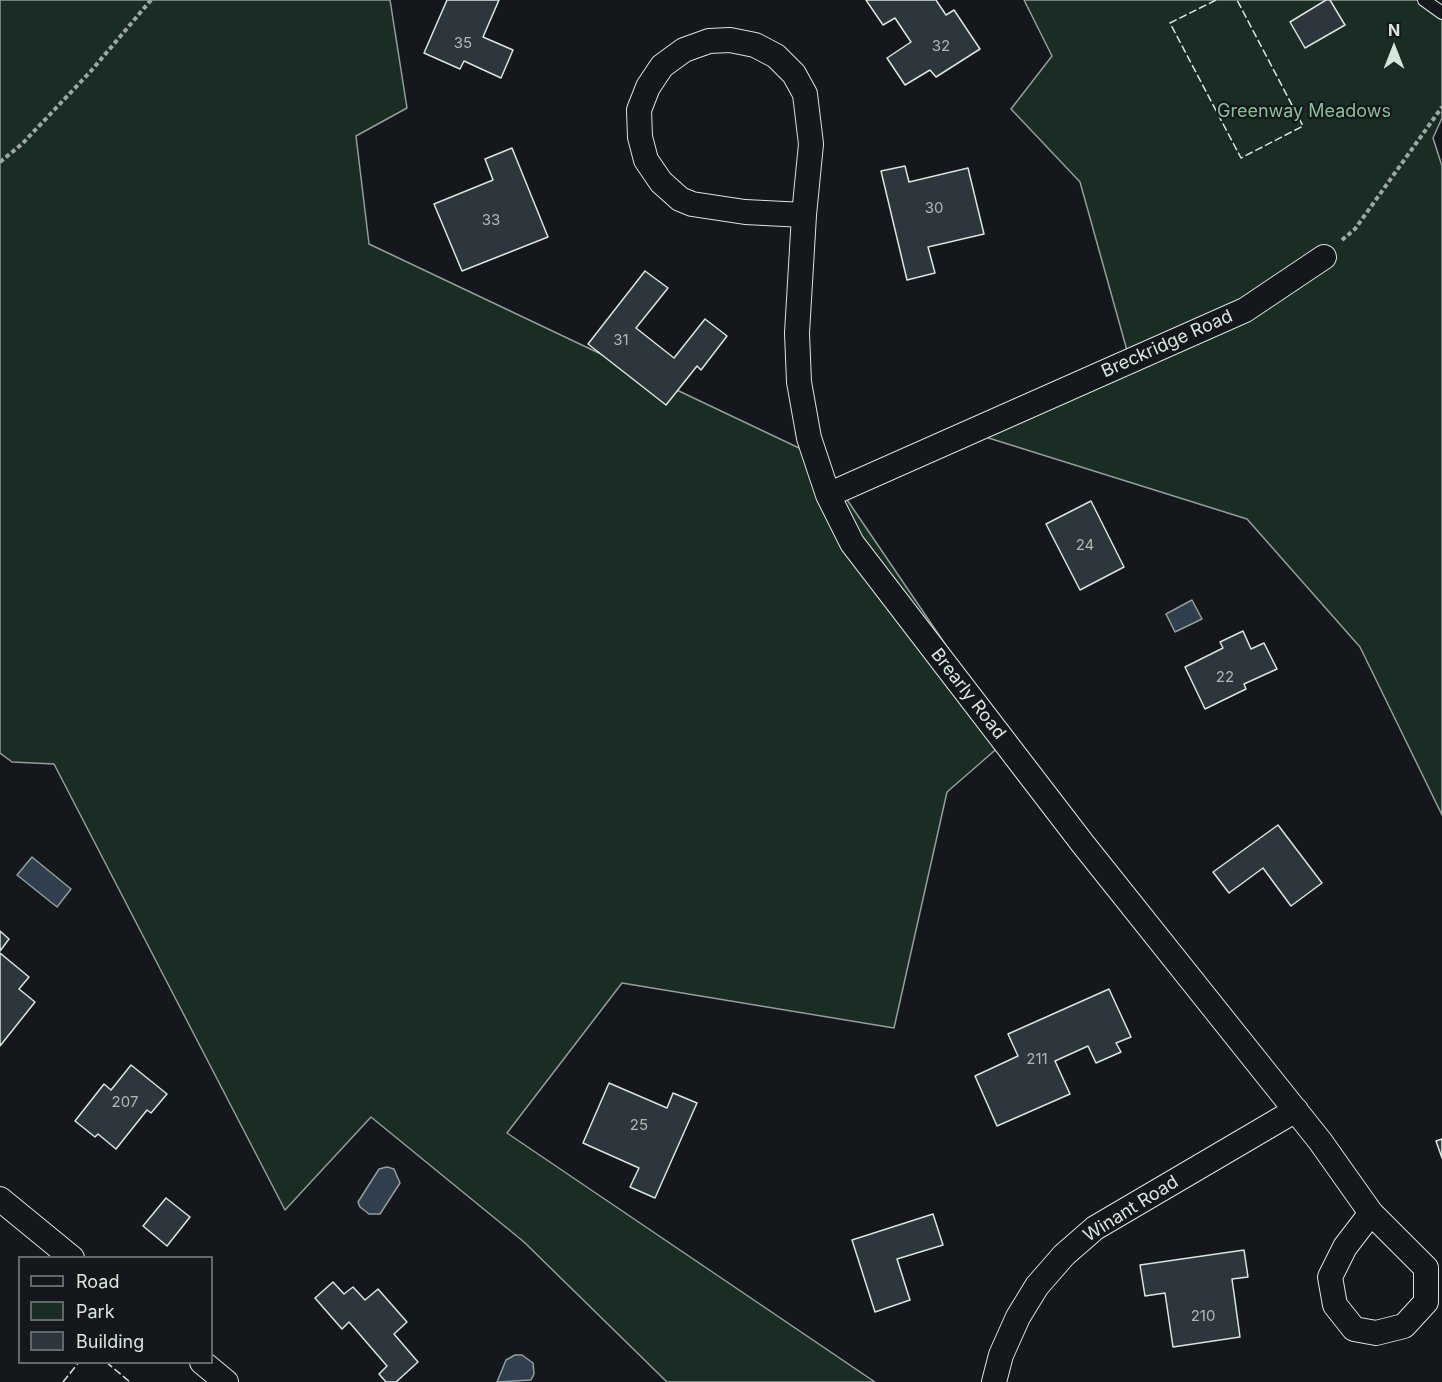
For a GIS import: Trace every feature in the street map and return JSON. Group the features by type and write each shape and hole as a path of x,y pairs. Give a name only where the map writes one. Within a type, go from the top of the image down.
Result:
{"street":[{"name":"Brearly Road","path":"804,215 701,206 680,199 661,182 646,160 638,124 639,110 648,87 662,66 684,50 709,41 730,40 755,45 776,56 794,74 805,94 810,117 811,144 797,333 799,382 809,438 828,495 852,543 1083,844 1296,1110 1371,1213"},
{"name":"Breckridge Road","path":"828,495 1245,310 1324,257"},
{"name":"Winant Road","path":"994,1382 1001,1355 1018,1317 1037,1286 1064,1255 1095,1228 1296,1110"},
{"path":"0,1199 71,1256"},
{"path":"1371,1213 1426,1268 1426,1302 1404,1326 1377,1333 1354,1329 1335,1305 1330,1277 1345,1247 1371,1213"},
{"path":"204,1364 226,1382"}],"lane":[{"path":"1424,0 1442,14"}],"path":[{"path":"0,162 22,144 91,71 151,0"},
{"path":"1324,257 1355,229 1442,107"}],"green space":[{"path":"0,0 390,0 407,108 356,136 369,244 818,457 1009,738 947,792 894,1028 622,983 507,1133 875,1382 667,1382 524,1242 371,1117 285,1210 54,764 12,762 0,753"},
{"name":"Greenway Meadows","path":"1024,0 1433,0 1442,9 1442,118 1433,138 1442,166 1442,815 1360,647 1247,519 979,435 1133,372 1080,182 1011,109 1052,56"}],"water":[{"path":"1192,600 1202,619 1175,632 1166,614"},
{"path":"32,857 71,889 57,907 17,875"},
{"path":"387,1167 394,1169 400,1183 380,1214 369,1214 360,1207 358,1202 379,1169"},
{"path":"515,1355 522,1355 533,1363 534,1374 531,1380 497,1382 506,1360"}],"building":[{"path":"447,0 499,0 483,37 513,50 501,78 464,61 460,69 424,53"},
{"path":"866,0 936,0 946,15 954,10 980,49 936,77 930,70 905,85 887,58 911,42 895,18 883,25"},
{"path":"1326,0 1330,0 1345,25 1305,48 1290,22"},
{"path":"512,148 548,237 462,271 434,204 493,180 485,159"},
{"path":"905,166 909,182 968,168 984,234 928,247 935,273 907,280 881,171"},
{"path":"645,271 668,288 636,328 674,358 705,319 727,336 701,370 697,366 666,405 588,344"},
{"path":"1091,501 1124,567 1080,590 1046,524"},
{"path":"1243,631 1251,649 1264,643 1277,669 1244,684 1246,689 1205,709 1185,667 1223,648 1220,642"},
{"path":"1278,825 1322,883 1291,906 1263,868 1229,893 1213,872"},
{"path":"0,931 9,939 0,951"},
{"path":"0,953 29,977 19,989 35,1002 0,1046"},
{"path":"1109,989 1131,1037 1116,1043 1121,1052 1096,1063 1088,1046 1055,1061 1070,1094 997,1126 975,1076 1018,1056 1008,1034"},
{"path":"131,1065 167,1094 151,1113 147,1110 116,1149 98,1134 95,1137 75,1121 104,1084 111,1090"},
{"path":"609,1083 667,1108 673,1093 697,1103 655,1198 630,1187 639,1168 583,1143"},
{"path":"1442,1139 1442,1158 1436,1141"},
{"path":"166,1198 190,1217 167,1246 143,1226"},
{"path":"933,1214 943,1245 897,1259 910,1300 875,1312 852,1240"},
{"path":"1244,1250 1248,1277 1232,1279 1240,1337 1173,1347 1165,1293 1145,1296 1140,1265"},
{"path":"333,1282 344,1294 353,1287 365,1300 378,1289 407,1322 394,1334 418,1362 396,1382 386,1382 379,1374 387,1366 349,1322 342,1329 315,1298"}],"fence":[{"path":"1216,0 1170,23 1241,158 1303,126 1237,0"},
{"path":"63,1382 77,1364"},
{"path":"108,1364 130,1382"}]}
